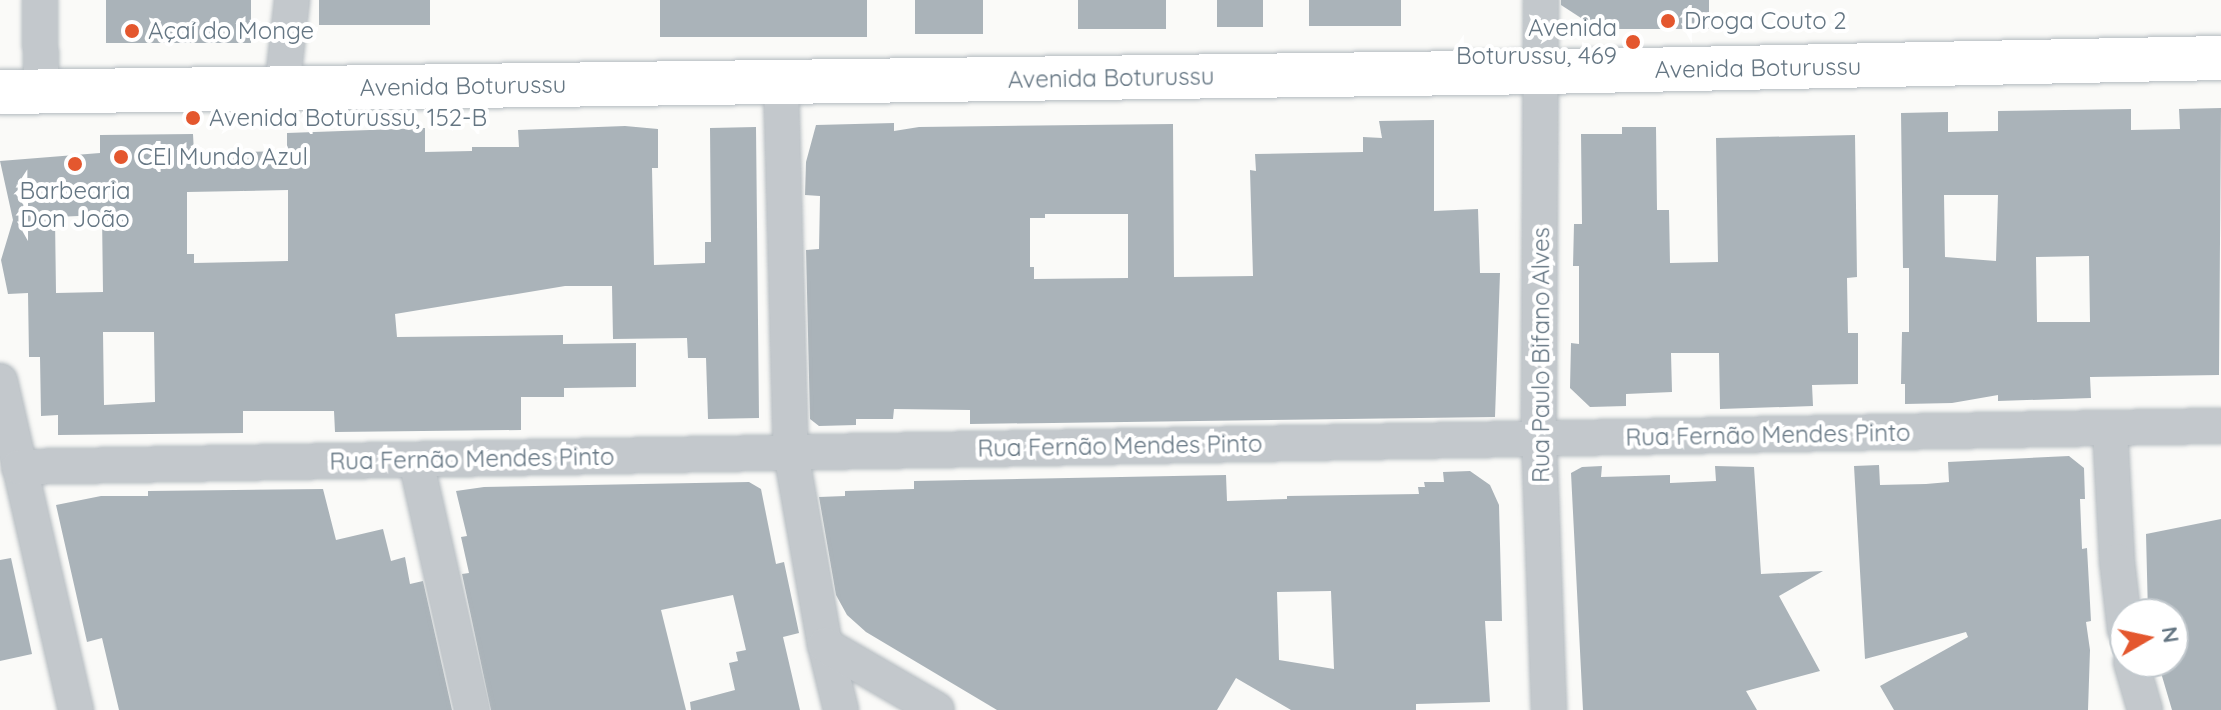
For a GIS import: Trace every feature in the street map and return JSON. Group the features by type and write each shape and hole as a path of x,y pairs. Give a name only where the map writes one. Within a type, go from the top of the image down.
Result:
{"main road":[{"name":"Avenida Boturussu","path":"21,92 1542,72 2221,58"}],"street":[{"path":"21,92 40,0"},
{"path":"282,88 292,0"},
{"name":"Rua Paulo Bifano Alves","path":"1541,0 1539,438 1549,710"},
{"path":"781,83 791,453 825,645 841,710"},
{"path":"0,381 76,710"},
{"name":"Rua Fernão Mendes Pinto","path":"19,467 2221,426"},
{"path":"2110,430 2121,598"},
{"path":"416,461 472,710"},
{"path":"825,645 937,710"},
{"path":"2136,678 2145,710"}],"building":[{"path":"106,0 251,0 251,43 106,43"},
{"path":"319,0 430,0 430,25 319,25"},
{"path":"660,0 867,0 867,37 660,37"},
{"path":"915,0 983,0 983,34 915,34"},
{"path":"1078,0 1166,0 1166,29 1078,29"},
{"path":"1217,0 1263,0 1263,27 1217,27"},
{"path":"1309,0 1401,0 1401,26 1309,26"},
{"path":"1561,0 1709,0 1709,29 1598,29 1561,5"},
{"path":"2221,108 2219,375 2090,377 2091,398 1998,401 1998,395 1952,403 1905,404 1905,384 1901,384 1902,332 1909,332 1909,268 1903,268 1901,113 1948,112 1948,132 1998,131 1998,111 2131,109 2131,130 2180,129 2179,109","holes":["1944,195 1998,195 1996,261 1945,257","2089,256 2090,322 2037,322 2036,257"]},
{"path":"1434,120 1434,211 1478,209 1480,273 1500,273 1495,417 970,424 970,410 894,409 893,419 856,419 856,425 819,426 810,419 806,250 819,249 820,196 805,195 806,162 816,125 894,123 894,131 919,127 1173,124 1174,277 1253,276 1250,170 1256,171 1255,154 1363,152 1363,137 1382,138 1379,121","holes":["1045,214 1128,214 1128,278 1034,279 1034,267 1030,267 1030,218 1045,218"]},
{"path":"625,126 658,129 658,168 652,168 654,265 705,263 705,242 711,242 710,128 756,127 759,418 708,419 706,358 688,358 687,338 613,339 612,286 565,286 395,314 397,337 563,335 563,344 636,343 636,387 564,388 564,397 521,397 521,430 335,432 334,411 243,411 243,433 58,435 58,415 41,416 40,357 29,357 28,293 8,294 1,260 13,220 0,161 100,153 100,135 193,134 194,153 287,151 287,133 425,128 425,152 472,151 472,147 519,147 518,130","holes":["288,190 288,261 194,263 194,254 187,254 187,192","102,215 103,292 56,293 55,217","103,332 154,332 155,402 104,405"]},
{"path":"1622,127 1656,127 1657,210 1669,210 1670,263 1718,262 1716,138 1855,135 1857,277 1847,278 1848,333 1858,333 1858,384 1812,385 1813,406 1720,409 1719,353 1671,353 1672,392 1626,394 1626,406 1590,407 1570,388 1571,343 1579,344 1579,266 1573,266 1574,224 1582,224 1581,134 1622,134"},
{"path":"2069,456 2084,468 2085,499 2080,499 2082,549 2087,548 2091,621 2086,622 2090,650 2088,710 1894,710 1880,686 1968,637 1966,632 1865,659 1854,466 1879,465 1880,485 1926,484 1949,482 1948,462"},
{"path":"1602,466 1601,477 1670,475 1670,483 1716,481 1715,466 1754,467 1761,574 1823,571 1779,596 1820,671 1746,691 1757,710 1583,710 1571,473 1582,467"},
{"path":"1470,471 1490,485 1499,505 1502,621 1485,621 1490,702 1416,704 1416,710 1291,710 1236,678 1217,710 997,710 866,632 847,615 836,595 819,497 845,496 845,491 914,489 914,481 1226,475 1227,501 1287,499 1287,496 1419,494 1418,487 1425,487 1424,482 1444,482 1443,472","holes":["1331,591 1334,669 1279,660 1277,592"]},
{"path":"749,482 761,489 776,564 784,562 799,633 783,637 800,710 691,710 690,702 735,690 729,663 738,661 736,652 746,650 733,595 661,610 686,710 491,710 462,574 469,573 461,537 467,536 456,491 484,487"},
{"path":"323,489 336,540 383,529 391,561 405,557 410,584 423,581 452,710 119,710 102,638 87,642 56,505 101,496 148,496 148,491"},
{"path":"2221,519 2221,710 2172,710 2163,678 2189,678 2189,598 2148,598 2146,534"},
{"path":"11,558 32,654 0,661 0,560"}],"place":[{"name":"Droga Couto 2","path":"1668,21"},
{"name":"Açaí do Monge","path":"132,31"},
{"name":"Avenida Boturussu, 469","path":"1633,42"},
{"name":"Avenida Boturussu, 152-B","path":"193,118"},
{"name":"CEI Mundo Azul","path":"121,157"},
{"name":"Barbearia Don João","path":"75,164"}]}
